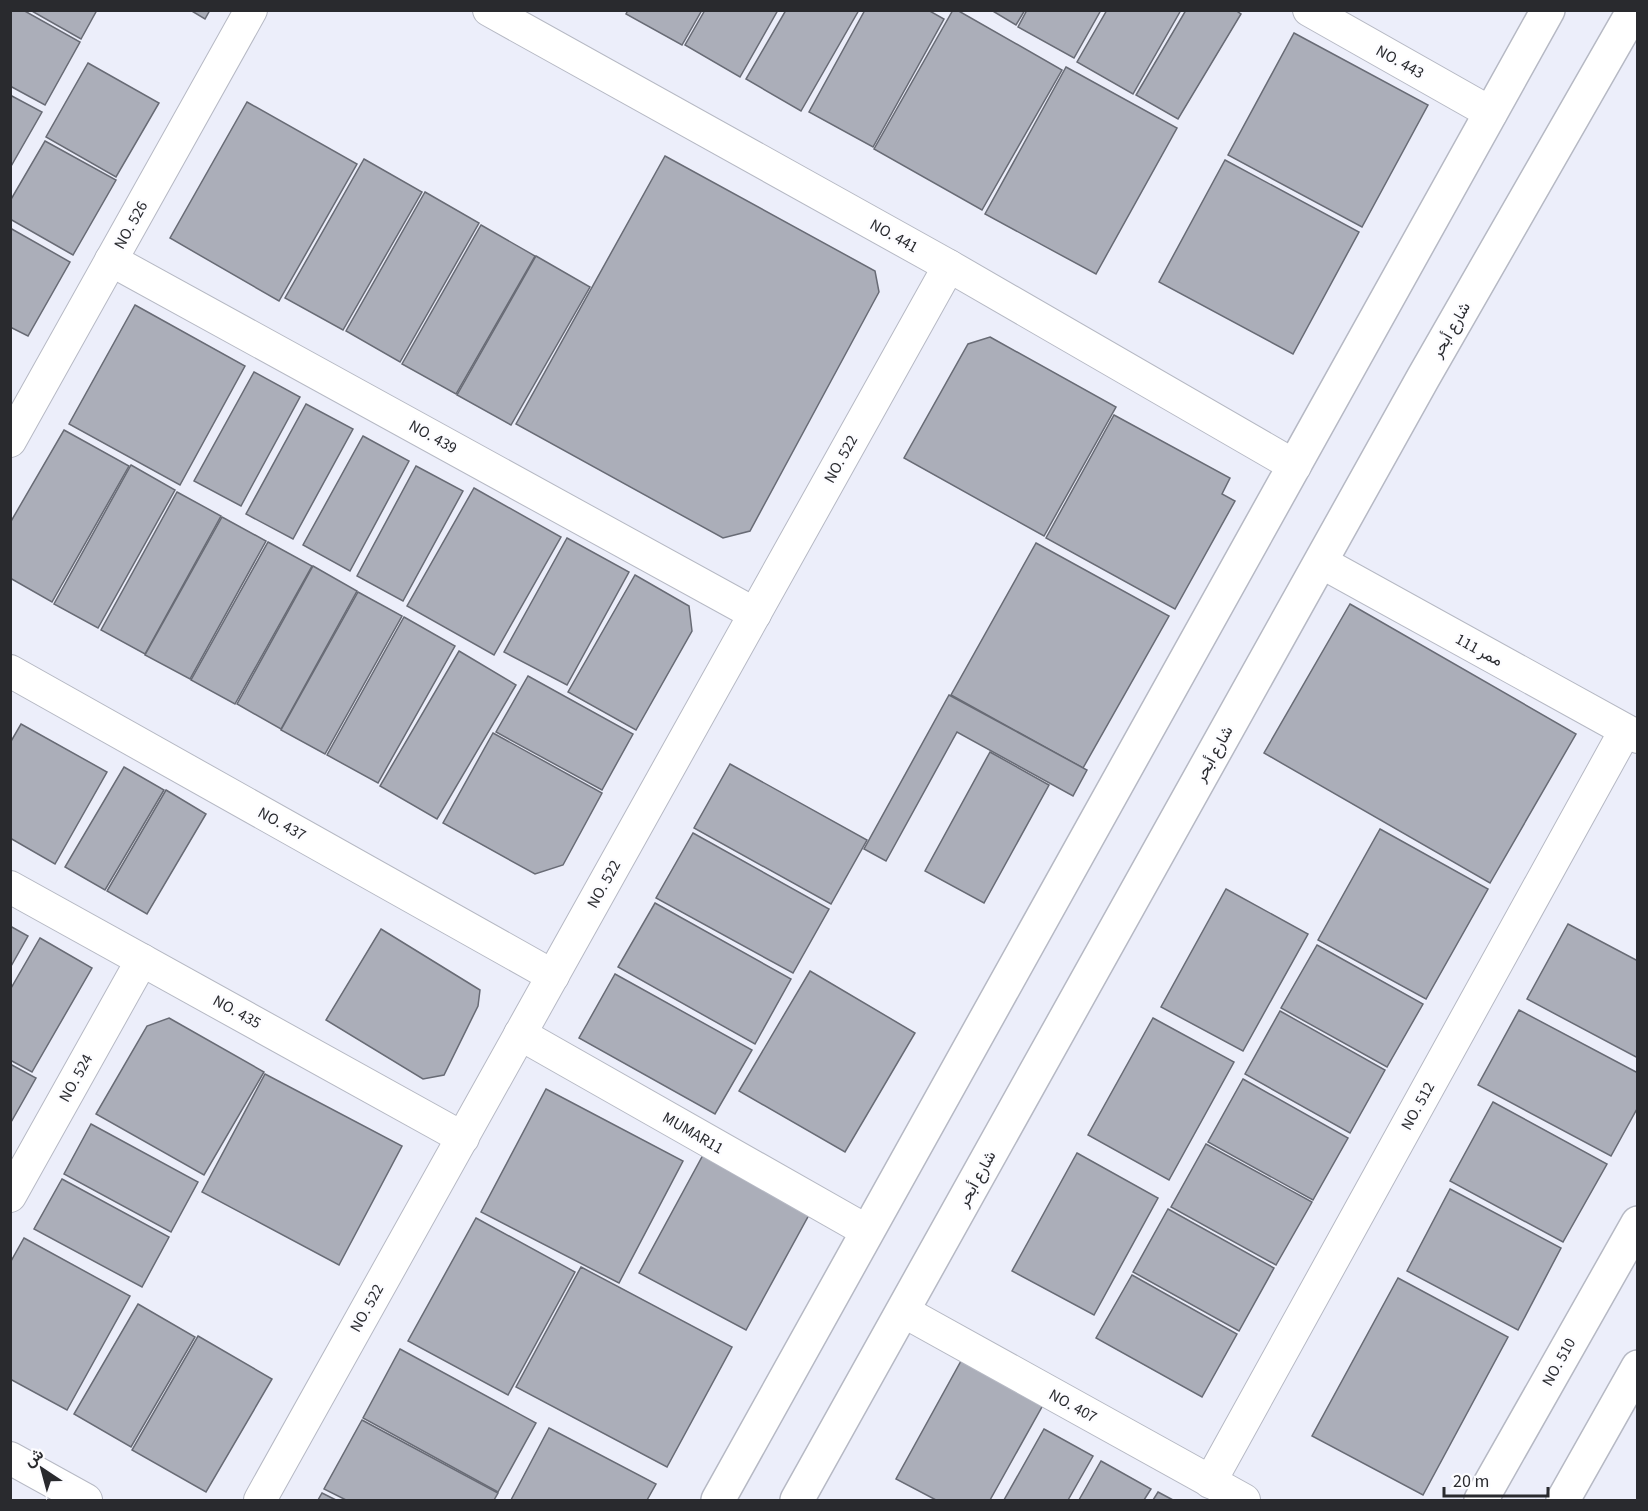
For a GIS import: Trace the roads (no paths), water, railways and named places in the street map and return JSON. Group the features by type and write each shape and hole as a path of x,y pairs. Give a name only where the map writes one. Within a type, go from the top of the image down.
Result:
{"street":[{"name":"NO. 526","path":"10,441 19,407 111,260 251,10"},
{"name":"NO. 441","path":"489,10 949,266 1295,466"},
{"name":"NO. 443","path":"1309,10 1491,113"},
{"path":"718,1500 1548,10"},
{"name":"شارع أبحر","path":"796,1500 1423,378 1634,10"},
{"name":"NO. 439","path":"111,260 754,615"},
{"name":"NO. 522","path":"260,1500 949,266"},
{"name":"ممر 111","path":"1321,562 1631,734"},
{"name":"NO. 437","path":"10,671 553,976"},
{"name":"NO. 512","path":"1210,1482 1631,734"},
{"name":"NO. 435","path":"10,887 463,1138"},
{"name":"NO. 524","path":"10,1196 142,960"},
{"name":"MUMAR11","path":"520,1034 867,1231"},
{"name":"NO. 510","path":"1481,1500 1638,1223"},
{"name":"NO. 407","path":"903,1311 1244,1500"},
{"path":"1563,1500 1638,1367"},
{"path":"10,1458 86,1500"}]}
